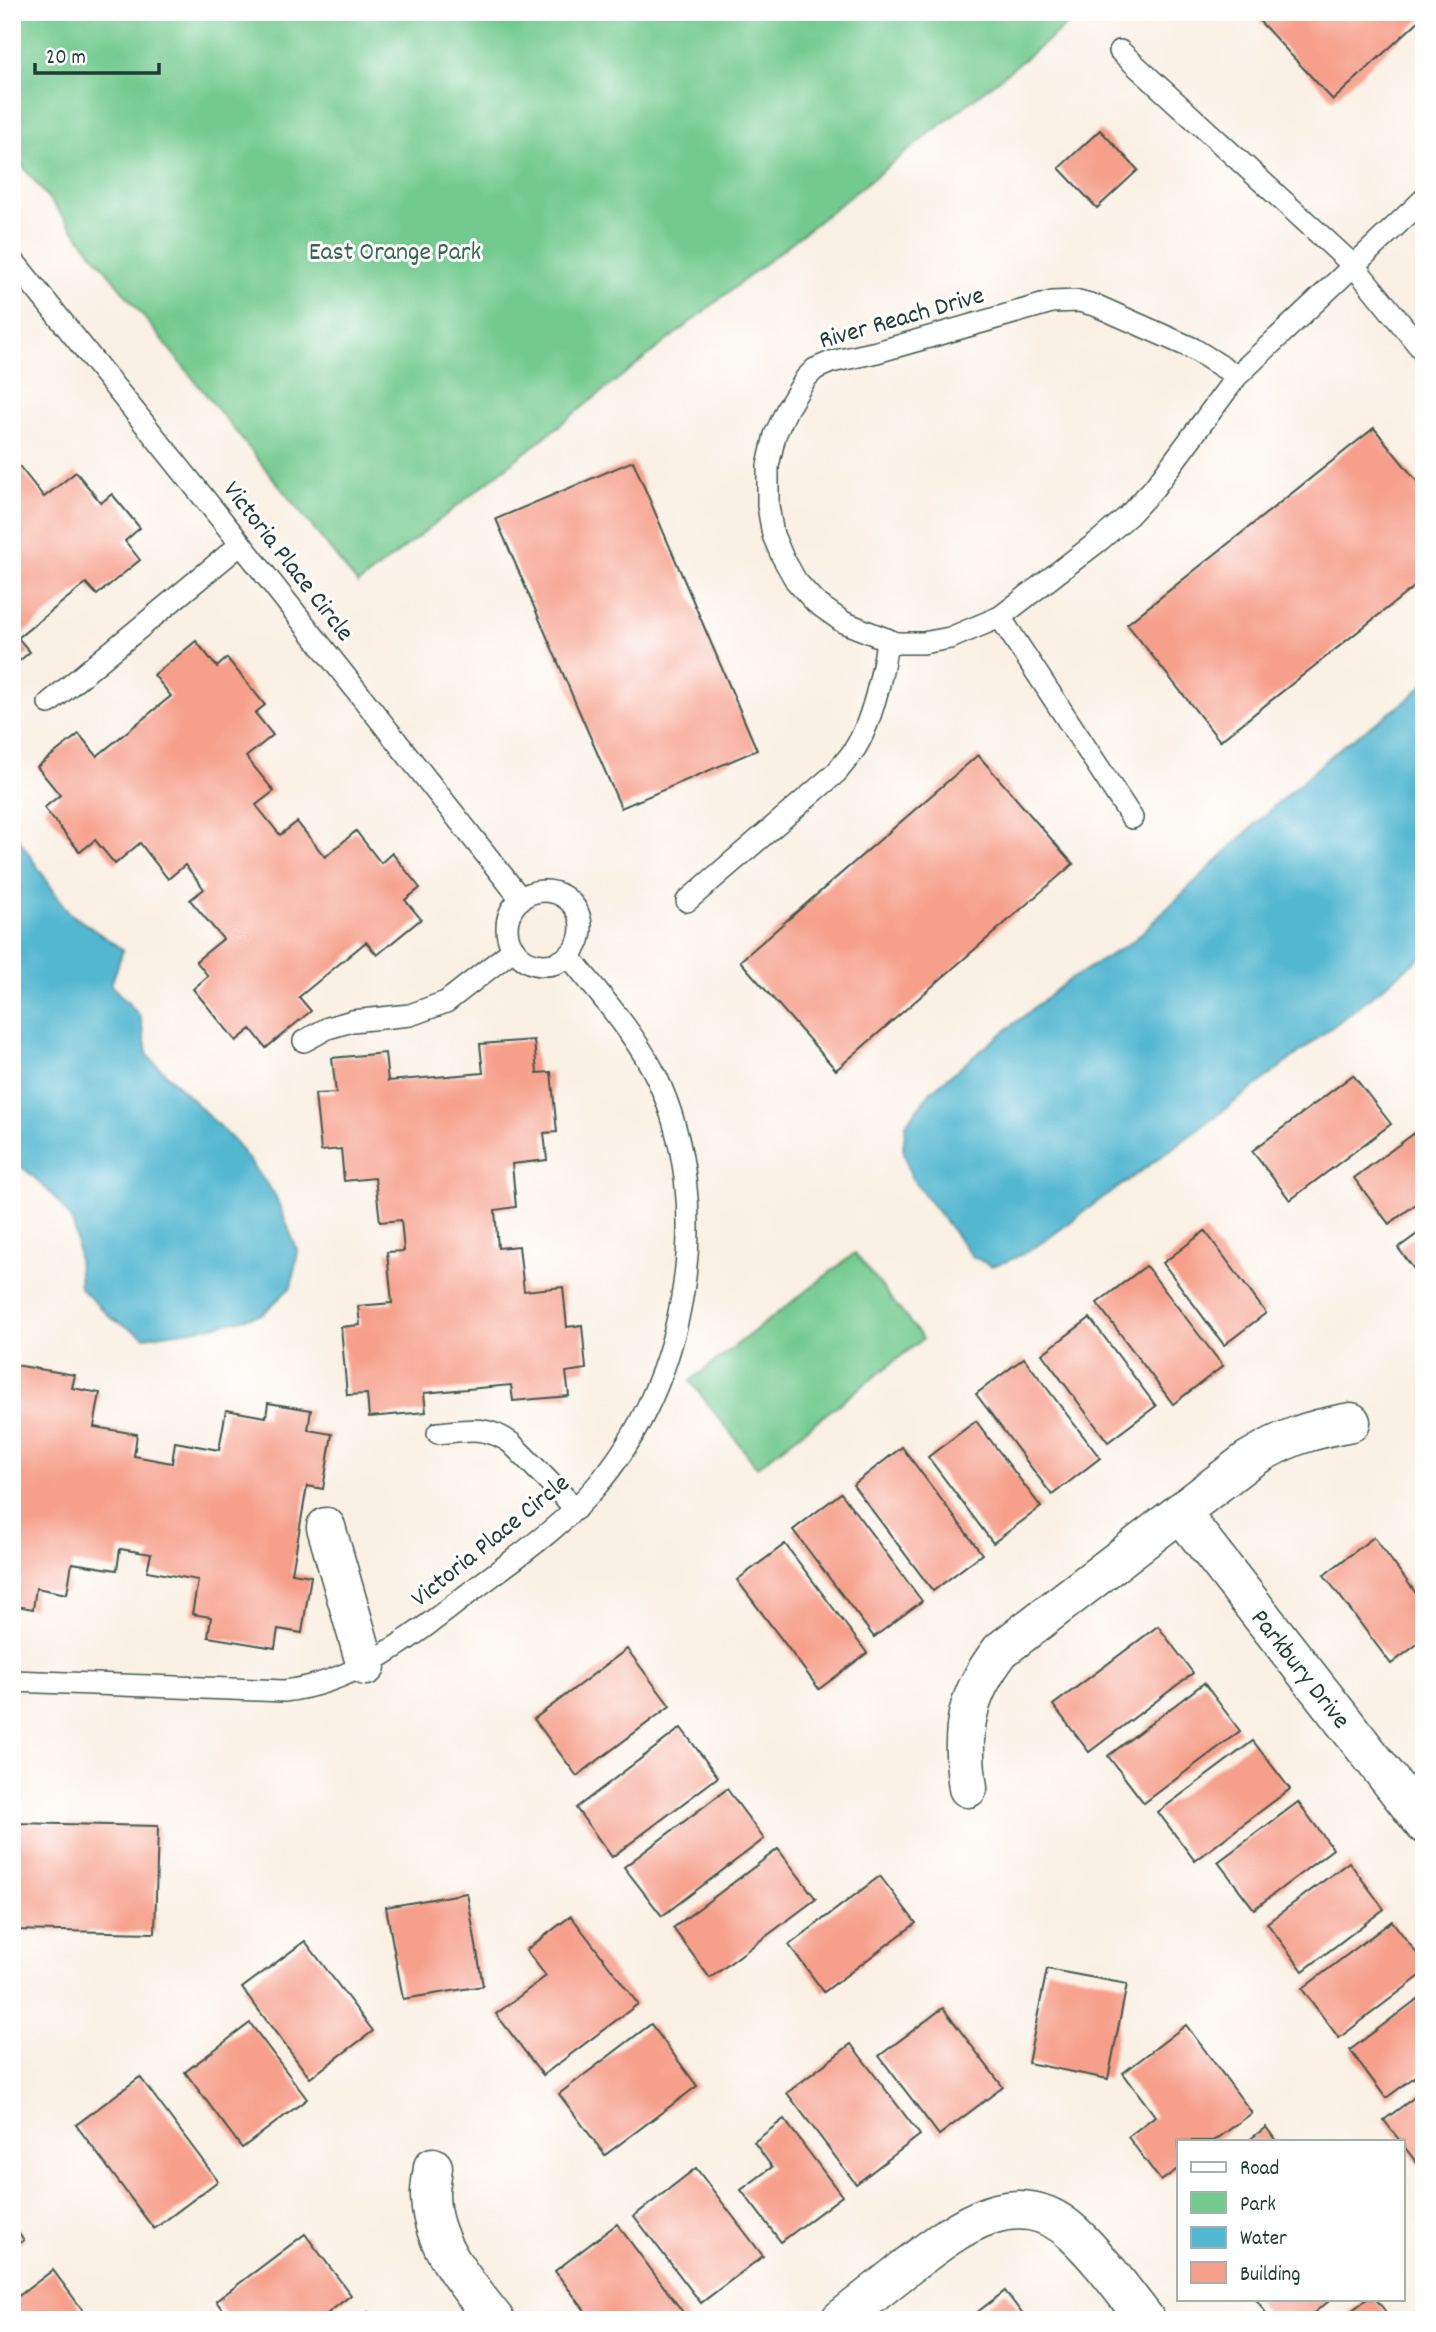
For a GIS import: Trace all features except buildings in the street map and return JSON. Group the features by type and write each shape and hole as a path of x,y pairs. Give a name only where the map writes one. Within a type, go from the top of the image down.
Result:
{"street":[{"path":"968,1787 963,1752 966,1723 974,1694 986,1670 1002,1650 1247,1461 1298,1433 1351,1422"},
{"name":"Parkbury Drive","path":"1180,1512 1424,1824"},
{"path":"326,1527 366,1666"},
{"path":"433,2167 430,2195 434,2226 447,2254 495,2320"},
{"path":"841,2320 944,2238 968,2223 993,2213 1019,2210 1046,2216 1072,2232 1146,2320"}],"lane":[{"path":"1120,51 1354,266 1424,352"},
{"name":"River Reach Drive","path":"1237,376 1192,348 1123,317 1079,301 1052,302 877,352 831,362 815,369 806,378 775,435 768,466 768,506 773,534 796,581 815,602 843,622 896,643 923,643 950,638 1000,617 1128,516 1154,488 1237,376 1424,200"},
{"name":"Victoria Place Circle","path":"12,258 520,899"},
{"path":"49,703 241,544"},
{"path":"1000,617 1132,818"},
{"path":"687,901 837,772 856,748 867,723 884,666 887,639"},
{"path":"544,890 557,892 568,899 581,921 577,946 569,956 546,965 534,964 514,949 507,928 509,917 520,899 532,892 544,890"},
{"path":"304,1041 328,1028 352,1021 410,1015 446,1002 514,949"},
{"name":"Victoria Place Circle","path":"12,1681 284,1691 302,1689 366,1666 423,1628 557,1526 597,1486 631,1435 659,1383 670,1353 683,1284 687,1204 685,1171 678,1136 654,1073 616,1015 569,956"},
{"path":"439,1433 477,1429 500,1435 576,1509"}],"green space":[{"name":"East Orange Park","path":"12,12 1084,12 358,584 12,153"},
{"path":"855,1253 923,1339 757,1467 690,1381"}],"water":[{"path":"1424,684 1424,955 1221,1113 1046,1240 1018,1256 991,1266 972,1256 911,1177 903,1148 906,1124 932,1090 1066,982 1133,941 1271,809 1341,747 1405,702"},
{"path":"12,829 68,912 123,950 111,985 140,1016 148,1056 235,1142 275,1195 298,1252 291,1287 263,1314 210,1327 145,1337 111,1318 80,1288 77,1242 71,1220 65,1210 29,1173 12,1160"}]}
